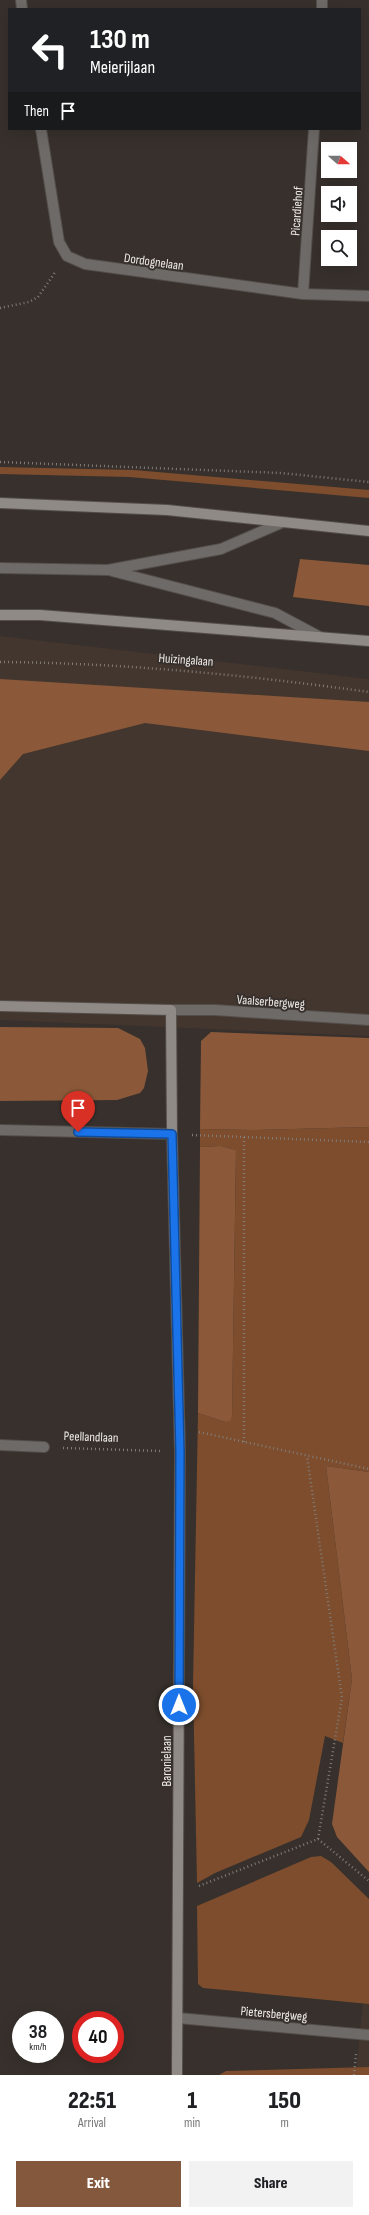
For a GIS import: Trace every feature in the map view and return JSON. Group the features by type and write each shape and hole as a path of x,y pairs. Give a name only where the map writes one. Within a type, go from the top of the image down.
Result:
{"street":[{"path":"41,130 59,242 67,256"},
{"name":"Picardiehof","path":"303,294 314,130"},
{"name":"Dordognelaan","path":"67,256 85,264 303,294 369,296"},
{"path":"0,503 167,510 369,531"},
{"path":"0,568 108,570 221,549 281,523"},
{"path":"108,570 275,612 320,637"},
{"path":"0,615 40,615 369,641"},
{"name":"Vaalserbergweg","path":"0,1006 214,1010 369,1020"},
{"path":"0,1130 172,1134 171,1010"},
{"name":"Baronielaan","path":"172,1134 180,1452 178,2075"},
{"path":"0,1445 44,1447"},
{"name":"Pietersbergweg","path":"178,2018 369,2035"}],"path":[{"path":"0,308 29,302 38,297 67,256"},
{"path":"0,462 281,474 369,482"},
{"name":"Huizingalaan","path":"0,662 68,663 276,679 369,692"},
{"path":"172,1134 369,1142"},
{"path":"244,1137 244,1442"},
{"path":"179,1428 369,1469"},
{"name":"Peellandlaan","path":"44,1447 180,1452"},
{"path":"307,1456 342,1698 318,1839"},
{"path":"178,1895 318,1839"},
{"path":"318,1839 369,1881"}],"shaded area":[{"path":"0,467 134,470 369,490 369,498 129,477 0,474"},
{"path":"300,559 369,565 369,606 293,597"},
{"path":"0,636 369,679 369,1036 0,1020"},
{"path":"0,679 369,702 369,751 145,723 23,754 0,780"},
{"path":"0,1027 118,1028 140,1039 145,1048 148,1071 144,1088 140,1093 117,1100 0,1101"},
{"path":"211,1032 369,1038 369,1127 253,1130 200,1129 201,1041"},
{"path":"369,1127 369,1472 326,1466 352,1679 343,1743 325,1736 309,1820 301,1837 215,1873 197,1883 193,1685 198,1413 225,1422 232,1416 236,1150 221,1146 200,1147 200,1129 253,1130"},
{"path":"221,1146 236,1150 232,1416 230,1421 225,1422 198,1413 200,1147"},
{"path":"326,1466 369,1472 369,1872 337,1837 332,1824 352,1679"},
{"path":"321,1856 331,1862 369,1899 369,2004 203,1988 198,1984 197,1906 311,1857"},
{"path":"369,1938 369,2075 356,2075"},
{"path":"369,2067 369,2075 219,2075 226,2071"}],"route":[{"path":"78,1132 172,1134 180,1452 179,1705"}]}
